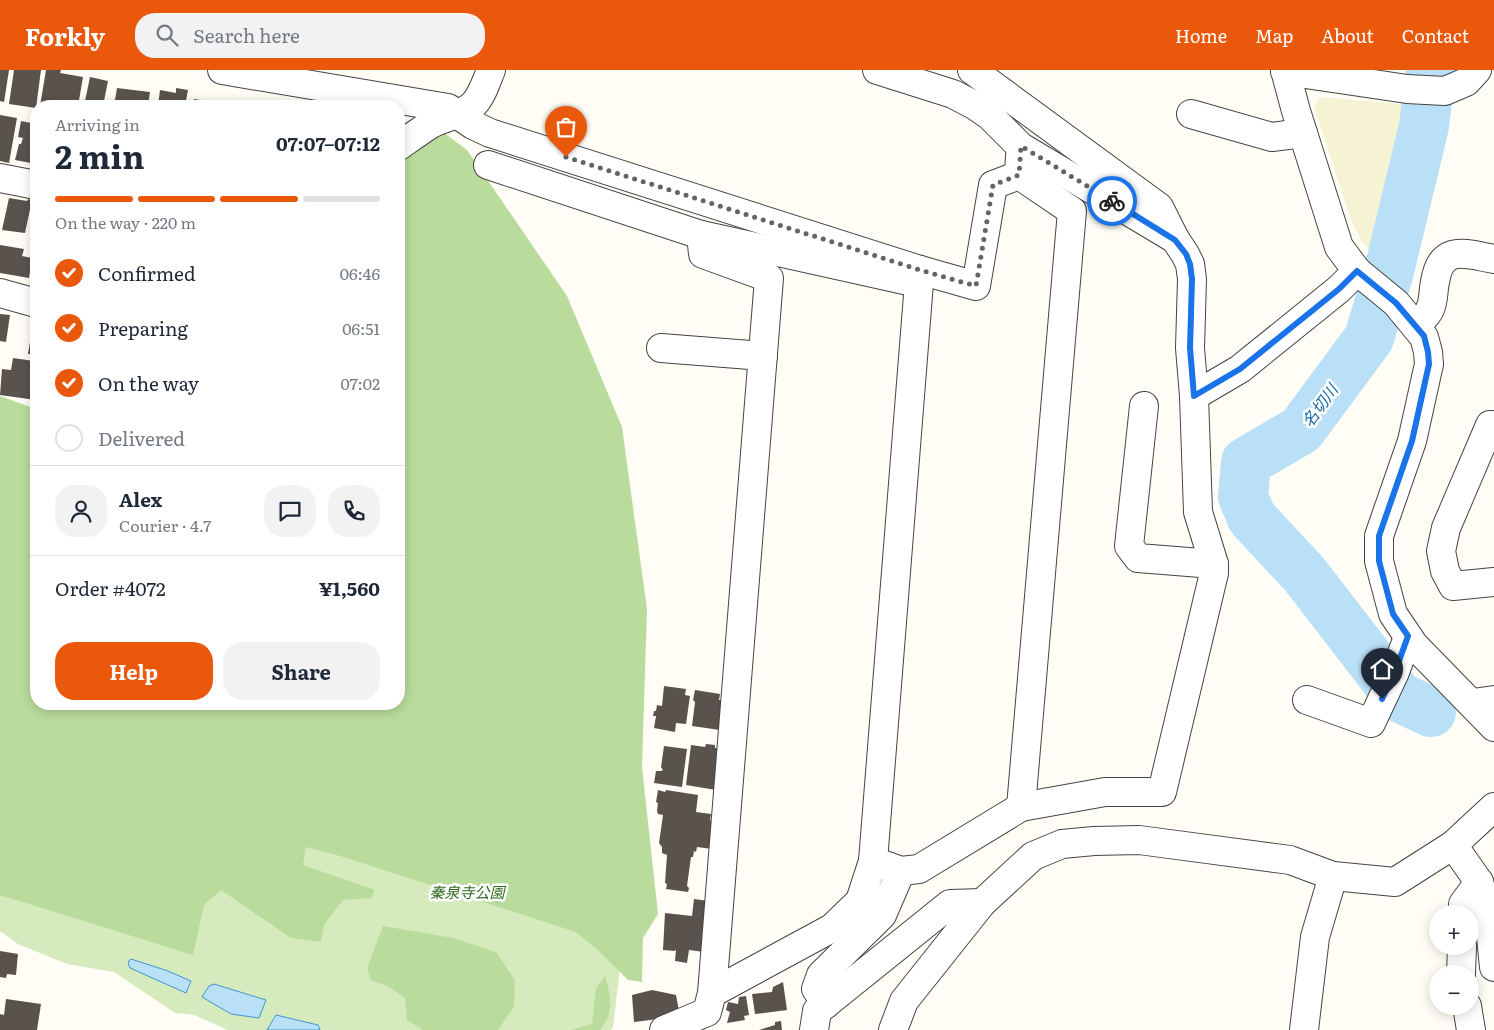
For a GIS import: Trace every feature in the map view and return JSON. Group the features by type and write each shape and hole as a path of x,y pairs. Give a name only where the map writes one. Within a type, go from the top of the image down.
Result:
{"street":[{"path":"222,70 448,108 490,133 919,277"},
{"path":"405,142 431,124 460,114 473,105 481,95 491,70"},
{"path":"877,70 953,94 974,105 990,116 1021,146 1175,240"},
{"path":"873,861 901,871 919,869 1021,807 1105,792 1162,792 1214,573 1214,564 1198,512 1194,396 1190,348 1192,279 1190,264 1186,254 1175,240 1159,207 972,70"},
{"path":"1477,70 1466,82 1445,91 1407,89 1285,71 1339,247 1357,271 1396,303 1424,336 1428,352 1429,364 1412,441 1379,536 1379,561 1393,614 1414,645 1483,701 1494,726"},
{"path":"1192,114 1272,136 1303,134"},
{"path":"1019,175 1021,146"},
{"path":"488,165 701,234 919,277 976,286 993,185 1019,175"},
{"path":"1019,175 1072,211 1021,807"},
{"path":"0,178 30,184"},
{"path":"663,1030 707,1012 712,994 770,278 703,254 701,234"},
{"path":"1415,326 1430,309 1436,272 1440,264 1447,257 1459,252 1494,259"},
{"path":"1194,396 1240,369 1339,289 1357,271"},
{"path":"712,994 832,928 860,901 873,861 919,277"},
{"path":"0,293 30,301"},
{"path":"661,348 763,356"},
{"path":"1144,406 1129,546 1138,558 1214,564"},
{"path":"1494,425 1490,425 1446,528 1441,551 1445,571 1453,586 1494,582"},
{"path":"1307,700 1371,723 1408,636"},
{"path":"893,1030 904,1001 982,903 1033,856 1062,844 1094,840 1139,840 1290,860 1333,876 1395,882 1453,845 1494,807"},
{"path":"1453,845 1479,882 1489,918 1494,967"},
{"path":"826,1004 816,990 821,975 882,915 901,871"},
{"path":"1304,1030 1315,937 1333,876"},
{"path":"1463,905 1479,882"},
{"path":"814,1030 817,1012 950,904 982,903"},
{"path":"1468,1015 1471,1030"}],"shaded area":[{"path":"1320,97 1401,104 1414,111 1377,256 1362,242 1351,220 1315,110 1316,103"}],"green space":[{"path":"443,132 467,150 567,296 622,427 647,609 642,767 658,914 643,938 642,982 628,980 599,951 576,932 340,856 306,847 303,865 375,890 371,898 343,900 324,925 321,942 291,938 221,890 204,905 193,955 0,895 0,396 30,407 30,710 405,710 405,154"},
{"name":"秦泉寺公園","path":"0,774 341,809 622,951 613,1028 610,1030 228,1030 194,1015 175,1013 114,972 67,964 18,944 0,931"},
{"path":"383,926 454,938 496,952 515,980 514,1007 498,1030 423,1030 407,1020 405,998 389,987 371,980 367,968"},
{"path":"605,976 609,991 610,1010 605,1023 600,1030 570,1030 592,1024 596,988"}],"water":[{"path":"131,959 191,981 186,993 130,968 128,962"},
{"path":"214,984 266,1000 259,1018 231,1014 202,997 209,986"},
{"path":"276,1015 318,1025 320,1030 267,1030"}],"building":[{"path":"0,70 9,70 4,102 0,101"},
{"path":"14,70 41,70 37,100 30,100 30,107 9,104"},
{"path":"46,70 61,70 60,73 83,77 79,100 41,100"},
{"path":"90,77 108,81 104,100 85,100"},
{"path":"117,88 150,92 149,100 115,100"},
{"path":"176,88 188,90 186,100 159,100 160,90 176,93"},
{"path":"0,115 17,118 9,163 0,161"},
{"path":"21,121 30,123 30,163 15,160 19,144 21,144 23,138 18,137"},
{"path":"9,198 27,201 30,200 25,233 2,230"},
{"path":"0,245 24,249 22,256 30,258 29,278 0,273"},
{"path":"0,314 10,315 6,342 0,341"},
{"path":"13,358 30,360 30,399 0,395 2,369 11,370"},
{"path":"664,686 686,689 685,695 690,696 686,724 676,723 675,732 654,728 656,716 653,716 654,711 656,711 657,705 662,706"},
{"path":"695,690 720,694 719,700 725,700 720,730 692,726"},
{"path":"706,744 715,745 715,748 720,748 716,790 686,785 691,745 705,747"},
{"path":"664,746 687,749 682,787 654,783 656,771 663,770 661,767"},
{"path":"658,790 698,795 696,812 711,814 710,820 713,821 712,849 697,847 696,852 694,851 693,857 691,857 687,886 689,888 688,892 666,889 667,855 662,853 662,847 659,843 663,815 658,814 657,811"},
{"path":"694,899 709,901 704,952 689,950 687,963 675,961 676,949 675,951 663,950 665,913 692,916"},
{"path":"0,951 18,954 16,975 7,974 6,978 0,977"},
{"path":"783,982 787,1010 755,1014 752,994 772,992 773,987"},
{"path":"652,990 676,995 679,1011 658,1019 634,1022 632,995"},
{"path":"746,996 749,1015 744,1016 745,1020 727,1023 730,1012 726,1010 728,1002 738,1004 739,997"},
{"path":"6,999 41,1004 37,1030 0,1030 0,1014 4,1015"},
{"path":"781,1021 782,1030 759,1030 775,1025 775,1022"}],"waterway":[{"name":"名切川","path":"1431,70 1424,126 1389,271 1369,338 1301,430 1246,462 1243,497 1252,518 1305,575 1399,697 1431,712"}],"way so far":[{"path":"566,157 920,270 976,286 993,185 1019,175 1021,146 1112,201"}],"route":[{"path":"1112,201 1175,240 1186,254 1190,264 1192,279 1190,348 1194,396 1240,369 1339,289 1357,271 1396,303 1424,336 1429,364 1422,398 1412,441 1379,536 1379,561 1386,591 1393,614 1408,636 1395,672 1382,699"}]}
